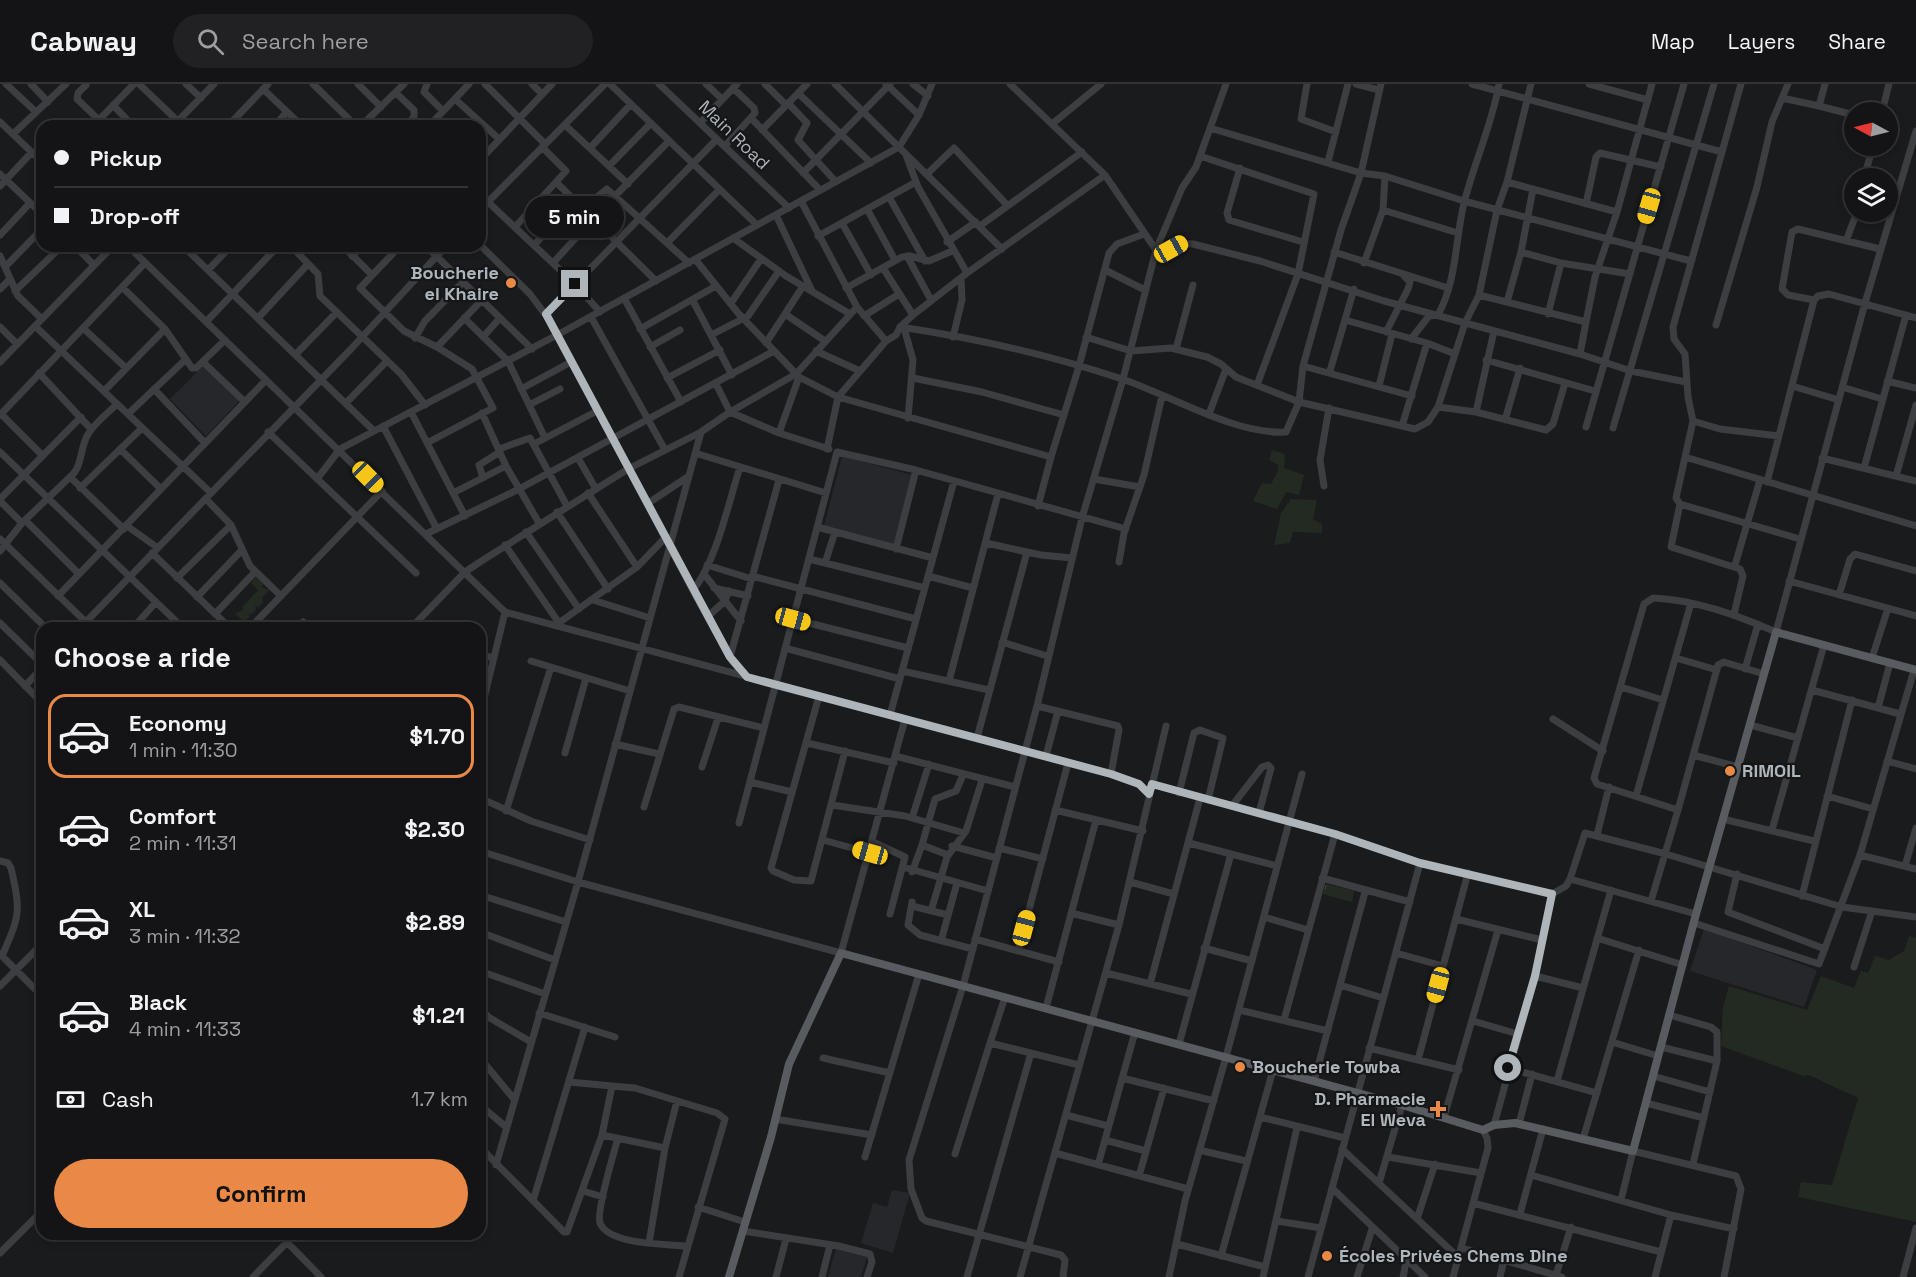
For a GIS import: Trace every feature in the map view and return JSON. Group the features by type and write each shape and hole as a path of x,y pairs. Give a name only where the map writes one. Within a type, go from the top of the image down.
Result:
{"main road":[{"path":"729,1277 789,1064 841,953 1402,1105 1483,1130 1494,1125 1519,1124 1633,1151 1695,918 1776,632 1915,670"}],"street":[{"path":"6,84 36,112"},
{"path":"31,84 48,102"},
{"path":"13,134 66,84"},
{"path":"86,84 78,93 77,99 99,120 134,84"},
{"path":"139,84 174,120"},
{"path":"186,84 201,98"},
{"path":"182,120 214,84"},
{"path":"357,84 381,107"},
{"path":"367,120 405,84"},
{"path":"427,84 424,92 443,111"},
{"path":"435,120 470,84"},
{"path":"485,84 566,169 515,227"},
{"path":"532,84 542,94"},
{"path":"486,154 552,84"},
{"path":"600,312 575,284 488,202 605,84"},
{"path":"610,84 757,225"},
{"name":"Main Road","path":"659,84 789,208"},
{"path":"706,84 722,99"},
{"path":"765,84 806,121 807,125 797,139 836,182"},
{"path":"762,130 807,84"},
{"path":"835,84 1002,249"},
{"path":"913,84 928,96"},
{"path":"316,479 340,449 532,349 820,190 871,163 902,150 932,84"},
{"path":"1010,84 1105,175 1156,250"},
{"path":"1052,124 1101,84"},
{"path":"1063,1277 1065,1260 1061,1256 979,1236 922,1218 911,1190 908,1170 934,1072 973,949 1037,706 1047,656 1082,518 1131,351 1156,250 1182,188 1200,156 1226,84"},
{"path":"1307,84 1301,119 1336,132"},
{"path":"1328,162 1348,84"},
{"path":"902,327 1027,351 1123,379 1209,414 1259,429 1282,432 1287,430 1299,402 1303,366 1334,252 1361,173 1380,87 1356,84"},
{"path":"1472,84 1498,87 1527,99 1722,152"},
{"path":"1086,338 1131,351 1159,347 1176,349 1214,360 1236,378 1299,402 1402,426 1422,428 1438,407 1465,323 1479,295 1497,210 1507,182 1531,84"},
{"path":"1589,84 1618,88 1648,100"},
{"path":"1580,354 1598,270 1610,238 1652,84"},
{"path":"1586,427 1684,84"},
{"path":"1613,428 1714,84"},
{"path":"1741,84 1672,327 1674,339 1685,354 1686,382 1693,421 1676,493 1677,501 1680,504 1800,539"},
{"path":"1716,326 1757,187 1772,122 1788,84"},
{"path":"1819,105 1825,84"},
{"path":"1884,102 1889,84"},
{"path":"316,85 350,120"},
{"path":"803,173 888,85 919,115"},
{"path":"700,123 735,86 755,110 751,118 724,146"},
{"path":"234,120 266,87 296,120"},
{"path":"1438,315 1455,265 1464,201 1498,87"},
{"path":"396,93 414,110 414,117 411,120"},
{"path":"798,93 871,163"},
{"path":"1782,98 1844,112"},
{"path":"455,99 478,120"},
{"path":"590,148 631,104"},
{"path":"112,105 127,120"},
{"path":"280,120 287,112"},
{"path":"751,118 820,190"},
{"path":"0,122 36,154"},
{"path":"609,166 651,123"},
{"path":"565,125 628,183"},
{"path":"486,127 500,140"},
{"path":"1210,129 1361,173 1385,176 1464,201 1638,245 1691,261"},
{"path":"1678,810 1595,782 1647,600 1653,598 1691,603 1734,614 1776,632 1880,249 1913,154 1916,131"},
{"path":"546,314 717,139"},
{"path":"615,196 669,141"},
{"path":"927,174 954,148 1007,205"},
{"path":"902,150 964,275 962,300 953,337"},
{"path":"947,242 1007,205 1082,152"},
{"path":"1586,204 1598,154 1661,167"},
{"path":"1200,156 1313,192 1314,201 1303,242 1298,274 1257,385"},
{"path":"0,186 36,158"},
{"path":"1240,168 1227,213 1229,220 1303,242"},
{"path":"0,174 36,208"},
{"path":"827,449 838,397 886,341 896,335 913,315 964,275 1105,175"},
{"path":"1364,264 1383,210 1385,176"},
{"path":"556,182 615,243 656,281"},
{"path":"818,236 916,182"},
{"path":"1507,182 1617,212"},
{"path":"582,209 605,189 615,196 667,243 692,261 797,375 838,397 1051,457"},
{"path":"1507,302 1521,252 1533,189"},
{"path":"667,243 719,190"},
{"path":"889,197 925,261"},
{"path":"801,201 857,307 886,341"},
{"path":"534,245 575,202"},
{"path":"0,235 30,203"},
{"path":"867,209 895,260"},
{"path":"1383,210 1458,233"},
{"path":"776,215 812,291"},
{"path":"553,263 592,220"},
{"path":"1846,241 1853,222"},
{"path":"842,223 871,275"},
{"path":"1814,300 1788,295 1782,289 1792,232 1798,229 1880,249"},
{"path":"36,234 2,261 15,291 42,319"},
{"path":"1038,506 1112,248 1144,234"},
{"path":"733,238 779,271 850,314"},
{"path":"1156,250 1171,249 1187,243 1260,261 1327,284 1354,289 1465,323 1580,354 1631,371 1686,382"},
{"path":"486,251 524,288 546,314 730,657 747,677"},
{"path":"846,288 895,260 907,256 931,261 952,251"},
{"path":"15,291 56,252"},
{"path":"81,252 94,266"},
{"path":"0,362 107,252"},
{"path":"135,252 340,449 505,612 557,624 1111,774 1139,784 1149,794"},
{"path":"194,252 208,270 375,431"},
{"path":"208,270 225,252"},
{"path":"206,322 270,252"},
{"path":"297,252 320,277 320,296 407,381 425,405"},
{"path":"348,252 372,275"},
{"path":"352,256 356,252"},
{"path":"394,252 361,288 404,331 461,361 478,376 493,407 427,443"},
{"path":"433,252 480,301 532,349"},
{"path":"90,622 129,577 363,336 441,252"},
{"path":"1334,252 1364,264 1448,288"},
{"path":"1521,252 1561,263 1629,274"},
{"path":"907,256 932,300"},
{"path":"731,303 761,259"},
{"path":"42,455 0,414 145,263"},
{"path":"1548,314 1561,263"},
{"path":"258,318 308,264"},
{"path":"883,268 913,315"},
{"path":"1105,270 1145,290"},
{"path":"712,334 744,319 753,311 779,271"},
{"path":"1379,386 1389,333 1410,282 1402,274"},
{"path":"0,289 10,279"},
{"path":"415,338 425,321 462,283"},
{"path":"1176,349 1193,285"},
{"path":"640,329 716,286"},
{"path":"766,343 803,286"},
{"path":"122,287 165,329 193,369 225,340"},
{"path":"1330,371 1354,289"},
{"path":"864,316 899,294"},
{"path":"1735,565 1779,436 1814,300 1818,296 1829,294 1916,318"},
{"path":"1479,295 1586,322"},
{"path":"624,298 681,402"},
{"path":"437,347 480,301"},
{"path":"693,301 732,375"},
{"path":"779,433 797,375 857,307"},
{"path":"296,354 337,312"},
{"path":"785,314 825,341"},
{"path":"1411,339 1429,316 1438,315"},
{"path":"1864,468 1906,315"},
{"path":"591,317 665,450"},
{"path":"464,318 507,361 545,438"},
{"path":"483,337 499,319"},
{"path":"1345,320 1427,343 1455,354"},
{"path":"35,326 183,466 231,525 255,572 280,596"},
{"path":"0,327 17,344"},
{"path":"902,327 913,360 908,418"},
{"path":"83,328 126,368"},
{"path":"104,391 165,329"},
{"path":"650,347 680,330"},
{"path":"1476,412 1494,331"},
{"path":"1402,426 1427,343"},
{"path":"667,378 720,350"},
{"path":"426,534 578,458 774,351"},
{"path":"816,351 860,371"},
{"path":"128,414 185,360"},
{"path":"1486,360 1595,391"},
{"path":"346,403 387,361"},
{"path":"202,362 245,402"},
{"path":"521,389 571,362"},
{"path":"1303,366 1330,371 1412,396"},
{"path":"1505,420 1520,368"},
{"path":"1209,414 1226,369"},
{"path":"39,373 91,429"},
{"path":"417,622 465,572 505,545 628,469 701,432 730,412 797,375"},
{"path":"913,378 982,392 1064,415"},
{"path":"58,596 266,380"},
{"path":"1887,381 1916,388"},
{"path":"1438,407 1476,412 1549,429 1565,383"},
{"path":"716,384 730,412 779,433 837,452 916,470 1126,529"},
{"path":"1792,386 1839,400"},
{"path":"1842,387 1882,399"},
{"path":"154,389 205,443"},
{"path":"529,405 560,389"},
{"path":"1119,562 1162,396"},
{"path":"81,622 58,596 2,545 47,498 75,473 81,449 91,429 117,404"},
{"path":"1896,477 1916,405"},
{"path":"1324,486 1320,460 1329,408"},
{"path":"534,444 597,411"},
{"path":"411,412 465,516"},
{"path":"482,413 506,466 539,523"},
{"path":"79,574 0,500 81,417"},
{"path":"1693,421 1720,429 1779,436"},
{"path":"383,426 437,529"},
{"path":"80,488 142,428"},
{"path":"268,432 416,573"},
{"path":"496,1165 590,840 701,432"},
{"path":"483,478 479,465 499,450 527,437 534,444 567,506"},
{"path":"120,449 161,489"},
{"path":"0,452 177,622"},
{"path":"739,823 837,452"},
{"path":"695,453 826,493"},
{"path":"1685,457 1916,526"},
{"path":"578,458 596,489"},
{"path":"1822,458 1916,482"},
{"path":"453,493 506,466"},
{"path":"693,589 704,574 740,467"},
{"path":"896,549 916,470"},
{"path":"647,504 689,476"},
{"path":"70,477 125,528 155,551 177,578 224,622"},
{"path":"1094,479 1140,487"},
{"path":"730,657 779,480"},
{"path":"890,715 954,481"},
{"path":"256,622 382,491"},
{"path":"588,494 637,567"},
{"path":"949,681 998,494"},
{"path":"1680,504 1671,547 1735,565 1743,576 1734,614"},
{"path":"557,512 608,589"},
{"path":"177,578 231,525"},
{"path":"817,527 933,558"},
{"path":"526,532 579,609"},
{"path":"825,563 834,532"},
{"path":"557,624 637,567 666,537"},
{"path":"986,543 1072,558"},
{"path":"505,545 557,624"},
{"path":"197,597 242,550"},
{"path":"977,738 1028,552"},
{"path":"1839,595 1850,559 1854,554 1916,572"},
{"path":"809,559 925,588"},
{"path":"707,565 916,619"},
{"path":"215,614 255,572"},
{"path":"704,574 741,621"},
{"path":"928,576 973,588"},
{"path":"1789,581 1916,616"},
{"path":"0,583 40,622"},
{"path":"714,588 748,596"},
{"path":"708,615 724,602 729,591"},
{"path":"593,600 650,618"},
{"path":"138,622 156,602"},
{"path":"1636,796 1691,603"},
{"path":"1872,658 1888,608"},
{"path":"486,691 505,612"},
{"path":"793,619 908,648"},
{"path":"0,623 36,660"},
{"path":"1745,669 1758,624"},
{"path":"1002,642 1047,656"},
{"path":"1772,830 1824,645"},
{"path":"785,648 901,675 949,681 989,690"},
{"path":"486,656 494,658"},
{"path":"1676,658 1717,670"},
{"path":"0,660 36,697"},
{"path":"531,662 630,691"},
{"path":"1651,901 1720,663 1724,662 1764,674"},
{"path":"1878,708 1890,663"},
{"path":"506,811 551,667"},
{"path":"1570,879 1651,901 1816,964 1820,962 1860,855 1900,714 1915,670"},
{"path":"25,686 36,673"},
{"path":"565,753 586,678"},
{"path":"1621,687 1663,700"},
{"path":"1812,690 1900,714"},
{"path":"819,696 771,868 773,871 794,880 810,882 845,751"},
{"path":"1802,896 1814,841 1852,700"},
{"path":"1037,706 1118,726 1111,774"},
{"path":"644,807 674,709 679,707 764,728"},
{"path":"1046,756 1058,711"},
{"path":"702,767 718,718"},
{"path":"486,852 578,882 841,953 905,719"},
{"path":"1553,719 1602,751"},
{"path":"1750,725 1798,738"},
{"path":"1020,1277 1119,925 1166,726"},
{"path":"1150,984 1189,843 1223,738 1200,730 1194,733 1179,793"},
{"path":"807,742 845,751 929,764 1016,788"},
{"path":"615,744 659,754"},
{"path":"1693,754 1738,768"},
{"path":"1887,761 1916,769"},
{"path":"1018,951 1068,763"},
{"path":"912,818 929,764"},
{"path":"1232,806 1262,767 1268,765 1271,768 1259,813"},
{"path":"1169,1277 1188,1190 1302,774"},
{"path":"912,872 935,799 956,791 963,775"},
{"path":"931,911 948,855 952,846 964,833 982,780"},
{"path":"750,782 792,792"},
{"path":"1152,784 1335,834 1420,863 1552,894 1566,886 1570,879 1585,833 1710,866 1802,896 1842,906 1916,917"},
{"path":"1597,835 1609,787"},
{"path":"1827,796 1873,809"},
{"path":"486,801 506,811 590,840"},
{"path":"832,805 912,818 964,833"},
{"path":"1055,810 1143,831"},
{"path":"1723,819 1814,841"},
{"path":"1046,1008 1096,820"},
{"path":"1905,866 1916,828"},
{"path":"1284,1020 1335,834"},
{"path":"823,840 870,853"},
{"path":"873,842 904,854 903,867 890,914"},
{"path":"1189,843 1277,866"},
{"path":"922,845 948,855"},
{"path":"952,846 997,858"},
{"path":"999,848 1042,859"},
{"path":"1179,1044 1231,854"},
{"path":"1860,855 1916,869"},
{"path":"0,861 11,868 18,900 18,920 1,955 36,990"},
{"path":"1308,1277 1420,863"},
{"path":"903,867 912,872 988,891"},
{"path":"1418,1060 1468,873"},
{"path":"1737,874 1728,912 1825,949"},
{"path":"1322,878 1410,902"},
{"path":"1130,882 1174,894"},
{"path":"941,941 957,883"},
{"path":"1557,1081 1611,890"},
{"path":"1314,1081 1365,891"},
{"path":"1494,1125 1535,976 1552,894"},
{"path":"486,897 566,922"},
{"path":"948,915 912,904 909,925 920,935 973,949"},
{"path":"1854,967 1872,911"},
{"path":"1071,913 1119,925"},
{"path":"1263,917 1308,930"},
{"path":"1456,919 1542,940"},
{"path":"1444,1117 1498,930"},
{"path":"486,934 555,960"},
{"path":"1597,938 1683,965"},
{"path":"975,939 1059,962"},
{"path":"1204,948 1252,961"},
{"path":"0,986 36,950"},
{"path":"1583,1139 1639,951"},
{"path":"1396,953 1443,966"},
{"path":"486,973 545,994"},
{"path":"1106,973 1191,994"},
{"path":"865,1157 919,974"},
{"path":"1535,976 1583,988"},
{"path":"1340,985 1383,998"},
{"path":"956,1154 1005,997"},
{"path":"1239,1010 1328,1031"},
{"path":"539,1013 615,1037"},
{"path":"486,1014 531,1042"},
{"path":"1669,1015 1716,1029 1717,1061 1692,1164"},
{"path":"486,1019 490,1018"},
{"path":"1473,1021 1518,1034"},
{"path":"532,1201 585,1027"},
{"path":"1098,1165 1135,1032"},
{"path":"1612,1042 1717,1061"},
{"path":"990,1043 1079,1065"},
{"path":"1370,1048 1459,1070"},
{"path":"967,1277 1031,1053"},
{"path":"824,1058 890,1073"},
{"path":"486,1065 514,1099"},
{"path":"1508,1068 1597,1093"},
{"path":"1221,1256 1273,1070"},
{"path":"1519,1124 1532,1074"},
{"path":"1653,1076 1710,1092"},
{"path":"1122,1078 1214,1101"},
{"path":"568,1082 635,1088 717,1113 725,1119 686,1246 679,1277"},
{"path":"486,1154 565,1232 583,1191 602,1135 612,1086"},
{"path":"1139,1176 1164,1088"},
{"path":"649,1243 677,1101"},
{"path":"1646,1103 1704,1118"},
{"path":"1379,1183 1402,1105"},
{"path":"486,1110 506,1127"},
{"path":"1066,1115 1108,1126"},
{"path":"1260,1117 1345,1138"},
{"path":"775,1119 872,1135"},
{"path":"1263,1277 1298,1128"},
{"path":"1453,1277 1488,1148 1488,1138 1483,1130"},
{"path":"1520,1214 1543,1130"},
{"path":"602,1135 666,1148"},
{"path":"618,1138 599,1218 607,1231 624,1239 686,1246"},
{"path":"1105,1140 1146,1151"},
{"path":"1342,1149 1459,1258"},
{"path":"1199,1150 1246,1161"},
{"path":"1621,1200 1633,1151 1730,1173 1740,1180 1741,1189 1724,1277"},
{"path":"1055,1153 1188,1190"},
{"path":"1388,1157 1481,1173"},
{"path":"1417,1219 1435,1164"},
{"path":"1531,1175 1671,1215 1734,1229"},
{"path":"1332,1188 1372,1229 1425,1277"},
{"path":"583,1191 603,1197"},
{"path":"1473,1203 1661,1252"},
{"path":"698,1207 744,1226 786,1239 831,1245 870,1254 872,1262 867,1277"},
{"path":"1655,1277 1671,1215"},
{"path":"0,1253 36,1217"},
{"path":"1277,1221 1321,1228"},
{"path":"1462,1248 1559,1276 1570,1227"},
{"path":"1903,1277 1916,1228"},
{"path":"1357,1277 1372,1229"},
{"path":"776,1277 786,1239"},
{"path":"284,1240 321,1277"},
{"path":"253,1277 290,1240"},
{"path":"1177,1244 1265,1267"},
{"path":"822,1277 831,1245"},
{"path":"1500,1277 1504,1260"},
{"path":"1403,1277 1407,1262"}],"shaded area":[{"path":"204,365 240,400 206,436 170,399"},
{"path":"842,456 912,475 894,545 824,526"},
{"path":"1704,929 1817,970 1804,1007 1690,971"},
{"path":"892,1190 910,1193 893,1253 861,1243 873,1203 887,1207"},
{"path":"836,1248 867,1257 861,1277 828,1277"}],"green space":[{"path":"1272,450 1285,454 1284,468 1304,475 1299,495 1286,492 1277,509 1253,501 1262,483 1271,484 1278,471 1278,465 1269,460"},
{"path":"1291,499 1317,500 1313,519 1322,524 1322,533 1293,532 1290,543 1274,545 1281,513"},
{"path":"256,577 264,584 261,587 270,590 262,597 263,603 258,608 255,605 256,610 251,615 247,613 250,616 245,622 235,614 244,609 242,607 258,590 251,583"},
{"path":"1326,884 1354,891 1352,902 1323,894"},
{"path":"1909,936 1916,938 1916,1222 1798,1197 1801,1182 1832,1185 1858,1098 1809,1075 1803,1076 1721,1046 1723,1007 1729,986 1807,1010 1821,976 1854,988 1861,971 1868,973 1875,956 1889,960 1904,951"}],"place":[{"name":"Boucherie el Khaire","path":"511,283"},
{"name":"RIMOIL","path":"1730,771"},
{"name":"Boucherie Towba","path":"1240,1067"},
{"name":"D. Pharmacie El Weva","path":"1438,1109"},
{"name":"Écoles Privées Chems Dine","path":"1327,1256"}],"route":[{"path":"575,284 546,314 736,668 747,677 1111,774 1139,784 1148,790 1149,794 1152,784 1335,834 1420,863 1552,894 1535,976 1508,1068"}]}
